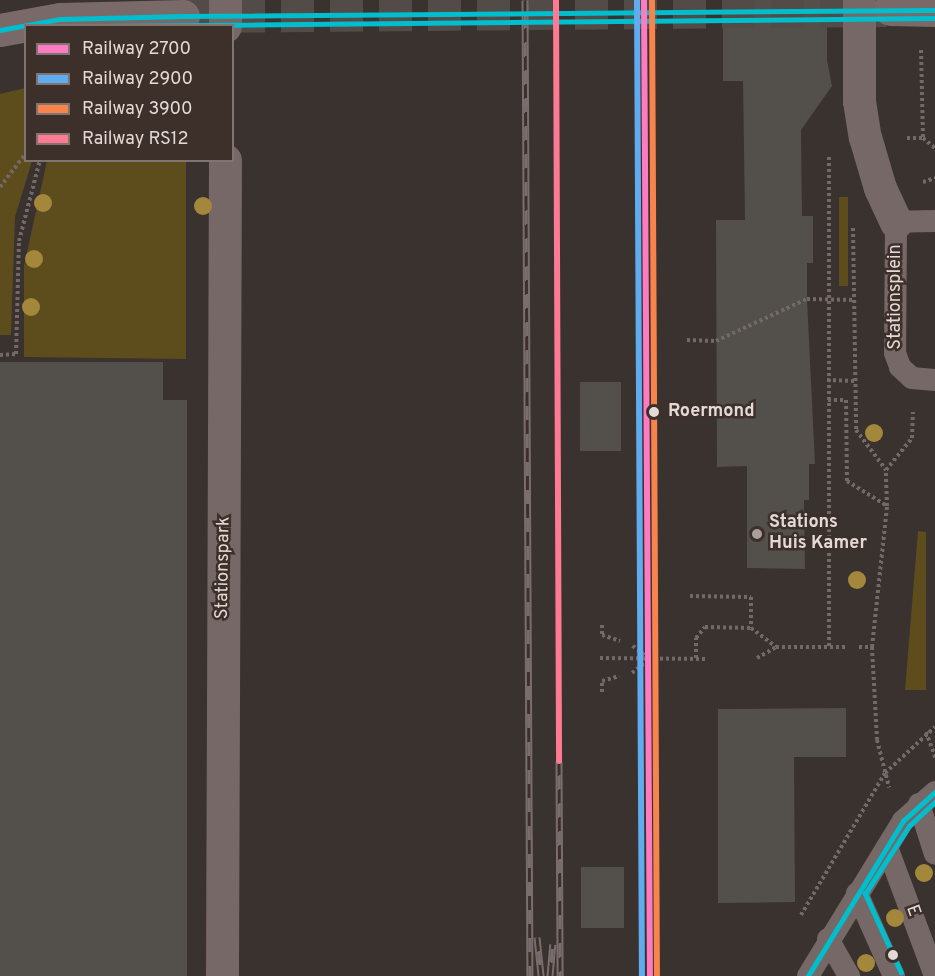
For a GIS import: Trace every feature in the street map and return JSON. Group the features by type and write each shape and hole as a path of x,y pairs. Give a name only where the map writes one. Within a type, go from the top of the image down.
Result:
{"street":[{"path":"225,0 225,24"},
{"name":"Stationsplein","path":"859,0 859,101 865,137 880,188 896,222"},
{"path":"0,9 60,19"},
{"path":"890,9 935,10"},
{"path":"33,24 60,19 183,16"},
{"path":"0,30 24,26"},
{"name":"Stationspark","path":"222,976 225,162"}],"lane":[{"name":"Stationsplein","path":"912,378 900,367 895,353 896,222 935,221"},
{"path":"912,378 935,380"},
{"path":"808,976 828,939 903,821 927,798"},
{"path":"927,798 935,854"},
{"name":"E","path":"887,847 935,975"},
{"path":"857,892 894,976"},
{"path":"828,939 849,976"}],"path":[{"path":"921,46 923,138"},
{"path":"829,648 826,160 849,132 865,137"},
{"path":"0,187 24,156"},
{"path":"0,355 16,354 19,241 39,162"},
{"path":"687,340 716,341 807,299 855,300 856,430 886,470 887,506 872,647 877,740 890,793 903,821"},
{"path":"886,470 912,438 912,378"},
{"path":"827,380 856,381"},
{"path":"828,400 846,400 847,481 887,506"},
{"path":"690,596 751,597 751,627"},
{"path":"602,625 602,635 620,641"},
{"path":"696,658 696,638 705,627 751,627 776,647"},
{"path":"632,645 649,658"},
{"path":"757,658 776,647 845,647"},
{"path":"859,647 872,647"},
{"path":"600,658 708,659"},
{"path":"632,673 649,658"},
{"path":"602,692 602,681 620,676"},
{"path":"926,732 935,758"}],"shaded area":[{"path":"24,88 24,162 32,162 15,217 11,335 0,335 0,94"},
{"path":"47,162 186,162 186,359 24,357 24,266"},
{"path":"839,197 848,197 848,286 839,286"},
{"path":"918,531 926,532 926,690 905,690"}],"building":[{"path":"723,0 827,0 827,60 832,86 801,130 802,216 813,216 813,263 807,263 807,299 815,464 809,464 809,500 804,500 805,569 747,568 747,466 717,467 716,220 745,220 743,81 723,81"},
{"path":"0,362 163,362 163,400 187,400 187,976 0,976"},
{"path":"580,382 621,382 621,451 580,451"},
{"path":"846,708 846,757 794,757 795,902 718,903 718,709"},
{"path":"581,867 624,867 624,928 581,928"}],"tunnel":[{"path":"183,16 886,10"}],"railway":[{"path":"525,0 530,976"},
{"path":"559,761 560,976"},
{"path":"537,937 541,976"},
{"path":"550,976 553,944"}],"rail line":[{"name":"RS12","path":"556,0 559,761"},
{"name":"2900","path":"637,0 642,976"},
{"name":"2700","path":"644,0 650,976"},
{"name":"3900","path":"652,0 657,976"}],"transit line":[{"path":"33,24 60,19 183,16 935,10"},
{"path":"234,25 935,18"},
{"path":"0,30 24,26"},
{"path":"808,976 903,821 935,792"},
{"path":"901,973 865,894 909,826 935,802"}],"place":[{"name":"Roermond","path":"654,412"},
{"name":"Stations Huis Kamer","path":"757,534"}]}
